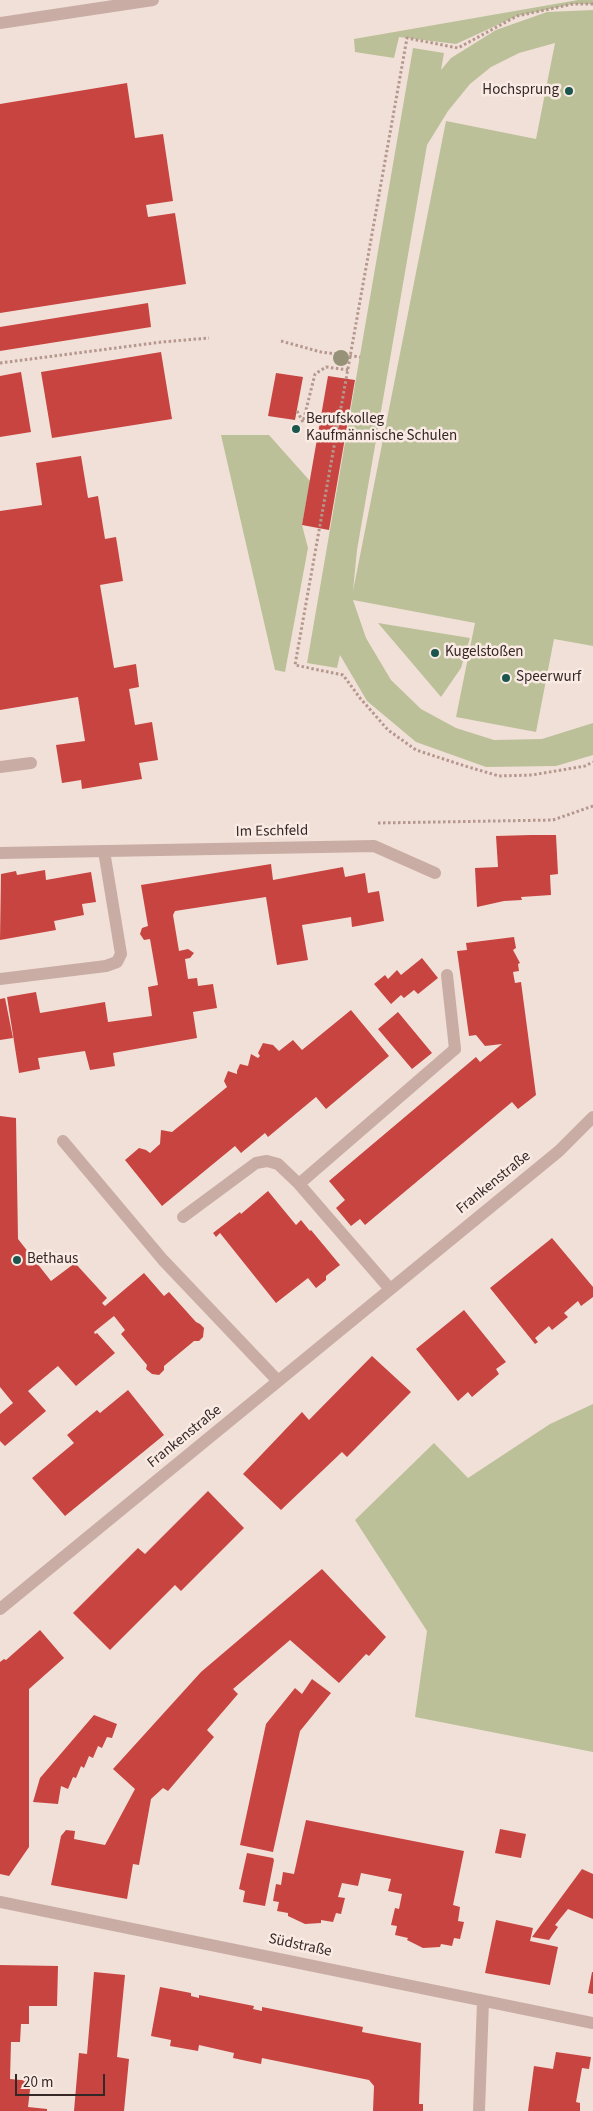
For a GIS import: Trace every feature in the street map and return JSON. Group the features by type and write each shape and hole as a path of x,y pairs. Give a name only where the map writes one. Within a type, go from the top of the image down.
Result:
{"street":[{"path":"0,23 153,0"},
{"path":"0,767 31,763"},
{"name":"Im Eschfeld","path":"0,853 374,846 435,873"},
{"path":"0,978 106,966 117,962 121,954 104,851"},
{"path":"299,1184 455,1049 446,975"},
{"name":"Frankenstraße","path":"0,1610 558,1151 593,1117"},
{"path":"64,1141 163,1260 278,1381"},
{"path":"184,1217 256,1163 267,1161 278,1164 299,1184 390,1289"},
{"name":"Südstraße","path":"0,1902 32,1906 483,2002 593,2023"},
{"path":"479,2111 483,2002"}],"path":[{"path":"593,4 573,4 517,16 458,48 407,38 295,664 343,675 388,730 416,750 499,776 532,775 593,762"},
{"path":"0,363 162,342 209,338"},
{"path":"281,341 321,352 360,358"},
{"path":"297,411 303,422 314,374 326,367 348,370"}],"green space":[{"path":"578,0 593,0 593,4 573,4 517,16 456,44 399,37 394,58 355,52 354,39"},
{"path":"593,10 593,646 554,639 536,732 456,717 475,623 353,600 366,638 391,680 421,709 456,728 494,740 542,739 593,723 593,755 556,766 486,767 416,742 367,701 340,655 337,668 307,663 413,48 444,53 441,70 451,58 496,30 547,12","holes":["555,43 536,139 446,121 353,591 357,550 427,145 448,111 470,84 491,67 519,53"]},
{"path":"221,435 269,435 310,481 302,525 308,548 285,672 275,670"},
{"name":"Kugelstoßen","path":"378,623 470,638 461,668 441,697"},
{"path":"593,1404 593,1752 415,1717 427,1631 355,1520 434,1443 468,1478 550,1424"}],"building":[{"path":"127,83 135,138 163,134 173,201 146,205 148,217 175,213 186,284 0,313 0,104"},
{"path":"148,303 151,327 0,351 0,327"},
{"path":"161,352 172,419 52,438 41,372"},
{"path":"21,372 31,432 0,437 0,376"},
{"path":"276,373 303,377 295,420 268,416"},
{"path":"328,376 355,380 329,530 302,525"},
{"path":"81,456 88,498 98,496 105,539 116,537 123,581 100,585 114,668 136,664 139,687 129,689 135,725 152,722 158,760 139,763 142,779 82,789 81,780 62,783 56,745 85,741 78,697 0,710 0,511 42,505 36,463"},
{"path":"556,835 558,874 550,875 551,895 521,897 522,900 504,901 477,907 475,868 498,867 496,836"},
{"path":"271,864 273,880 343,867 345,877 365,873 368,893 379,891 384,921 352,927 351,917 302,925 308,960 277,965 266,897 175,911 173,915 179,951 188,949 194,953 190,958 185,959 188,979 197,978 198,986 213,984 217,1008 193,1012 197,1038 113,1053 115,1066 90,1070 85,1051 38,1058 40,1069 19,1073 7,997 36,992 40,1013 105,1002 108,1022 152,1016 148,987 158,985 150,939 144,940 140,934 142,928 148,926 141,885"},
{"path":"45,870 46,880 91,872 96,902 82,904 84,915 54,921 56,930 0,940 1,874 16,871 17,875"},
{"path":"514,937 516,948 513,950 520,963 518,964 519,971 513,972 515,983 521,982 536,1095 518,1109 512,1102 365,1225 360,1219 351,1226 336,1208 345,1200 329,1181 476,1057 480,1062 502,1044 485,1046 476,1035 469,1036 457,951 467,950 466,943"},
{"path":"422,958 438,978 418,994 414,990 404,998 401,995 391,1004 374,984 385,975 388,979 397,970 401,975"},
{"path":"5,998 13,1038 0,1040 0,999"},
{"path":"351,1010 389,1056 326,1109 316,1097 268,1137 265,1133 241,1153 235,1146 162,1206 125,1160 139,1148 150,1153 160,1144 161,1130 172,1132 227,1087 224,1081 228,1071 237,1074 240,1064 248,1066 251,1054 258,1058 260,1056 258,1053 263,1043 273,1045 279,1051 293,1040 302,1050"},
{"path":"398,1012 432,1053 412,1069 378,1029"},
{"path":"0,1116 16,1118 18,1239 51,1281 75,1263 107,1298 102,1303 105,1306 144,1273 164,1296 169,1292 196,1322 204,1328 203,1337 199,1341 194,1341 164,1366 164,1370 159,1375 152,1374 146,1369 147,1365 121,1334 125,1330 114,1316 94,1332 115,1353 76,1386 58,1366 28,1391 46,1411 5,1446 0,1441 0,1414 13,1403 0,1387"},
{"path":"268,1191 296,1225 301,1220 340,1265 326,1276 326,1280 316,1288 308,1278 276,1303 220,1233 216,1237 213,1233 240,1212 241,1214"},
{"path":"552,1238 593,1287 593,1297 581,1306 578,1301 564,1313 568,1317 552,1330 549,1326 535,1338 538,1342 535,1344 490,1288"},
{"path":"464,1310 506,1362 496,1369 499,1374 472,1397 468,1392 458,1401 416,1349"},
{"path":"372,1356 411,1392 347,1457 342,1452 281,1510 243,1474 302,1412 309,1420"},
{"path":"128,1390 164,1435 65,1516 32,1478 74,1443 67,1435 97,1410 100,1413"},
{"path":"208,1491 244,1528 181,1591 175,1585 110,1650 73,1613 138,1548 145,1554"},
{"path":"322,1569 386,1637 369,1656 366,1654 339,1683 290,1640 233,1689 238,1694 207,1730 214,1737 168,1791 163,1788 151,1799 139,1865 133,1864 127,1899 51,1885 61,1836 66,1830 75,1831 74,1839 105,1845 135,1789 113,1769 201,1672"},
{"path":"40,1630 64,1658 29,1689 29,1847 9,1876 0,1874 0,1662 4,1659 6,1660"},
{"path":"312,1679 331,1693 300,1731 273,1852 240,1845 266,1724 295,1688 302,1694"},
{"path":"94,1715 117,1724 112,1738 107,1737 102,1748 98,1746 93,1758 89,1756 84,1768 81,1766 76,1778 73,1777 68,1789 61,1786 58,1804 33,1802 40,1778"},
{"path":"306,1820 464,1851 453,1905 460,1907 458,1921 464,1922 460,1939 454,1938 452,1946 441,1944 440,1947 423,1948 407,1940 408,1938 395,1935 397,1926 391,1925 395,1908 399,1909 402,1894 388,1891 391,1879 361,1873 358,1886 342,1883 338,1897 345,1898 341,1914 336,1913 333,1922 321,1920 321,1923 305,1924 288,1916 288,1913 277,1911 279,1902 273,1901 276,1884 281,1885 283,1872 294,1874"},
{"path":"500,1829 526,1834 521,1858 495,1853"},
{"path":"247,1853 273,1858 274,1860 265,1906 243,1902 245,1891 239,1889"},
{"path":"582,1869 593,1874 593,1919 568,1909 555,1925 558,1927 549,1940 532,1937"},
{"path":"496,1920 533,1928 530,1941 558,1947 550,1985 485,1973"},
{"path":"0,1965 58,1966 57,2006 29,2006 29,2024 21,2024 20,2042 11,2042 10,2079 31,2081 28,2107 47,2109 47,2111 0,2111"},
{"path":"94,1972 125,1975 117,2057 129,2059 124,2111 74,2111 79,2053 87,2054"},
{"path":"593,1972 593,1994 588,1993"},
{"path":"160,1987 191,1993 191,1996 199,1998 199,1995 254,2006 253,2009 262,2011 262,2007 363,2027 362,2032 421,2043 419,2104 423,2104 423,2111 373,2111 374,2086 369,2080 262,2058 261,2064 233,2058 234,2053 199,2045 198,2051 170,2046 171,2040 151,2036"},
{"path":"556,2052 591,2057 589,2069 582,2068 576,2102 580,2103 580,2111 528,2111 534,2066 553,2069"}],"place":[{"name":"Hochsprung","path":"569,91"},
{"name":"Berufskolleg Kaufmännische Schulen","path":"296,429"},
{"name":"Kugelstoßen","path":"435,653"},
{"name":"Speerwurf","path":"506,678"},
{"name":"Bethaus","path":"17,1260"}]}
